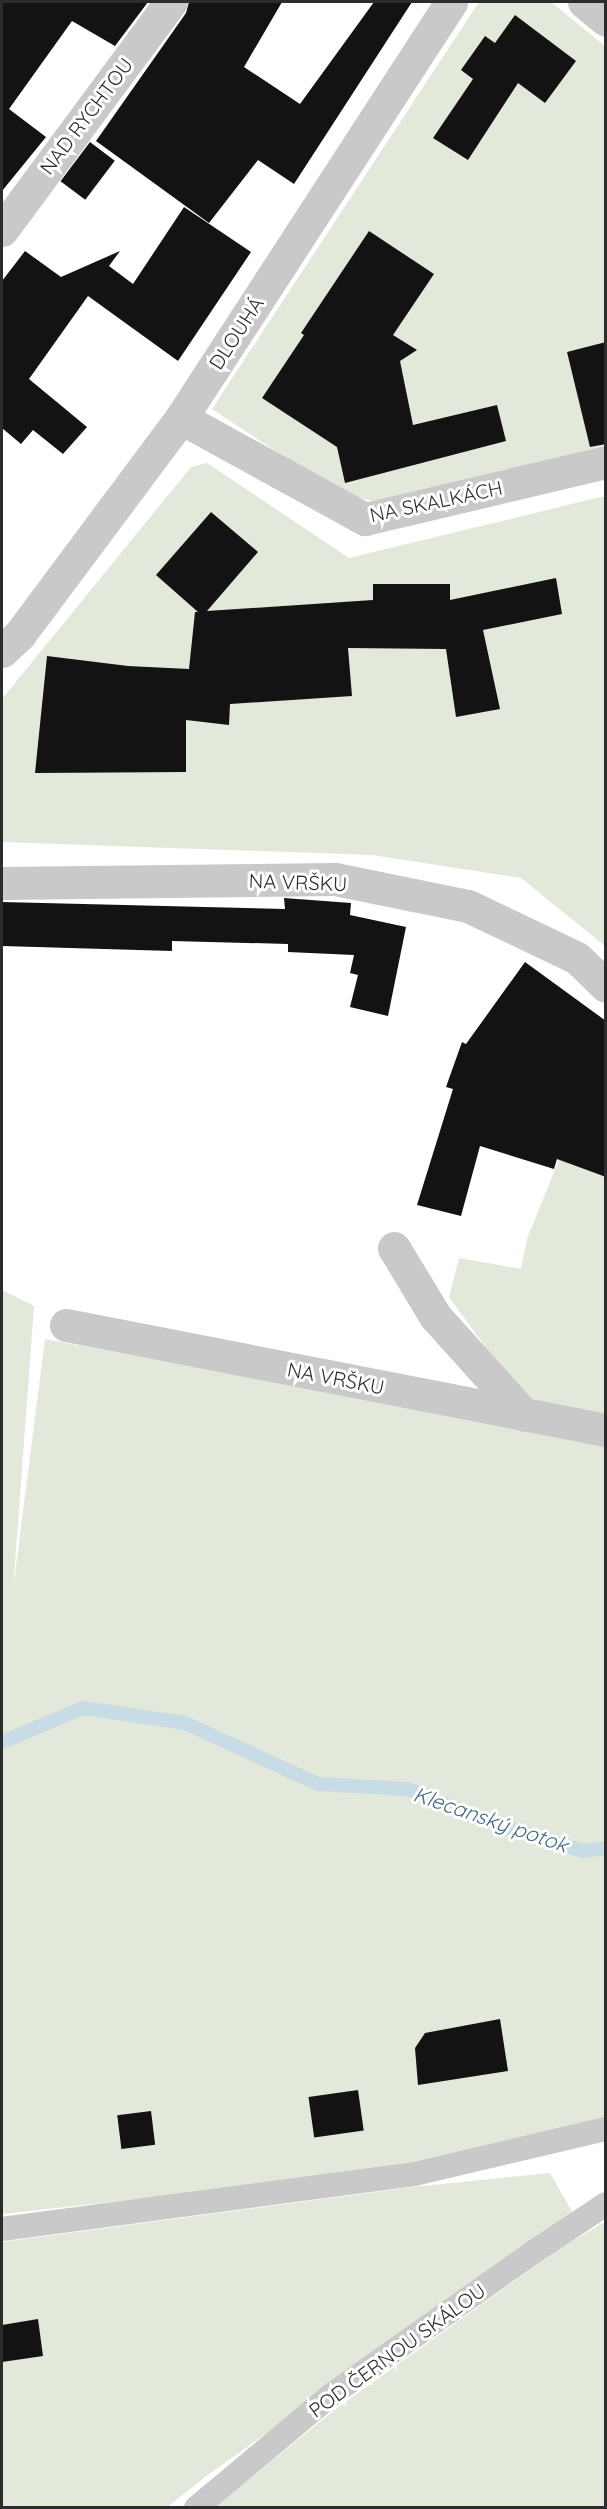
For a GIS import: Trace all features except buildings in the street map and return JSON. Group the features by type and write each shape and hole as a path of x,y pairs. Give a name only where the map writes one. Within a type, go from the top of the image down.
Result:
{"street":[{"name":"NAD RYCHTOU","path":"2,230 171,2"},
{"name":"DLOUHÁ","path":"2,651 20,634 181,418 451,2"},
{"path":"584,2 606,20"},
{"name":"NA SKALKÁCH","path":"181,418 365,519 606,462"},
{"name":"NA VRŠKU","path":"2,883 335,879 468,906 577,958 606,986"},
{"path":"394,1248 435,1316 524,1415"},
{"name":"NA VRŠKU","path":"66,1325 606,1430"}],"lane":[{"path":"2,2229 414,2174 606,2130"},
{"name":"POD ČERNOU SKÁLOU","path":"196,2508 331,2395 535,2251 606,2204"}],"shaded area":[{"path":"479,2 551,2 605,46 605,446 373,501 339,493 212,409"},
{"path":"207,463 349,558 605,496 605,946 521,878 372,855 2,842 2,699 191,467"},
{"path":"605,1039 605,1416 538,1405 500,1367 449,1297 459,1258 521,1269 527,1239 558,1162 579,1093"},
{"path":"2,1290 34,1306 13,1590 45,1339 605,1443 605,2119 410,2162 156,2197 2,2214"},
{"path":"550,2173 574,2215 209,2474 166,2508 2,2507 2,2242 413,2187"},
{"path":"605,2222 605,2507 214,2508 337,2408 562,2247"}],"waterway":[{"name":"Klecanský potok","path":"2,1742 83,1708 185,1723 318,1784 407,1789 493,1823 583,1851 606,1848"}]}
